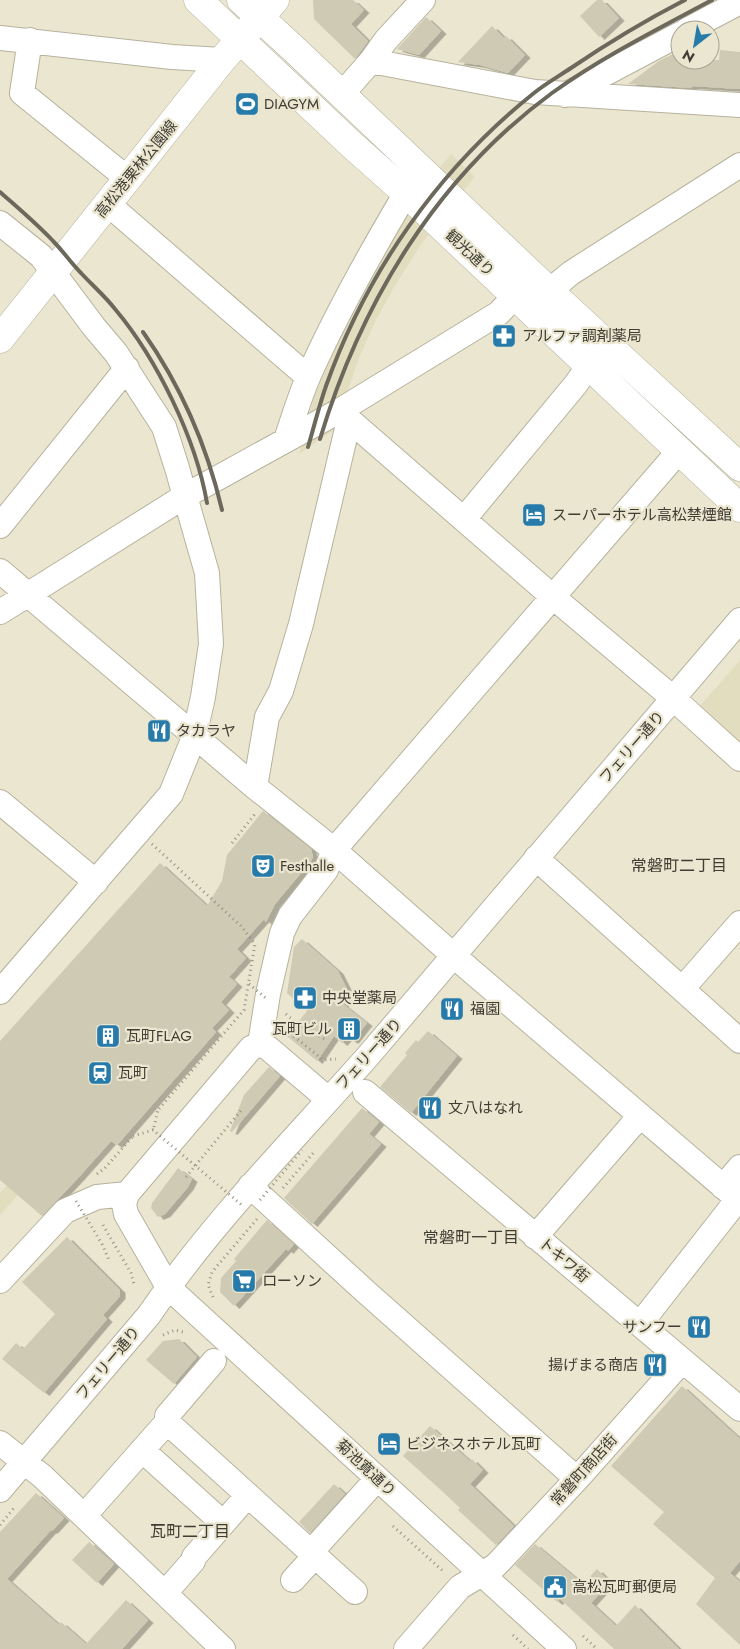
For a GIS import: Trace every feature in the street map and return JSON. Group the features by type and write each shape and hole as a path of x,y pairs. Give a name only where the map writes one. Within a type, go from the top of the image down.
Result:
{"main road":[{"name":"観光通り","path":"198,0 740,508"},
{"name":"観光通り","path":"259,6 342,94 549,291 740,467"},
{"name":"高松港栗林公園線","path":"0,339 222,60 240,40 259,6"}],"street":[{"path":"342,94 371,61 386,40 423,0"},
{"path":"706,20 740,2"},
{"path":"0,38 172,57 222,60"},
{"path":"565,95 670,39"},
{"path":"30,40 22,93 128,179"},
{"path":"371,61 535,92 740,105"},
{"path":"549,291 571,273 740,165"},
{"path":"286,440 308,377 356,280 406,193"},
{"path":"108,204 308,377"},
{"path":"0,222 41,256 127,368 164,427 207,573 211,644 203,697 194,737 171,794 0,992"},
{"path":"0,612 185,496 286,440 344,415 499,313 515,296"},
{"path":"464,519 576,384 589,365"},
{"path":"0,526 127,368"},
{"path":"344,415 553,597 674,699 740,759"},
{"path":"256,799 267,717 281,691 301,624 344,415"},
{"path":"260,1044 268,994 282,933 290,916 326,870 334,850 679,451"},
{"path":"0,571 194,737 256,799 334,850 454,956 734,1196"},
{"name":"フェリー通り","path":"9,1497 25,1462 150,1314 201,1244 256,1199 328,1099 454,956 740,620"},
{"path":"0,802 96,882"},
{"path":"536,858 740,1041"},
{"path":"683,988 740,923"},
{"path":"260,1044 268,1048 328,1099"},
{"path":"0,1281 64,1211 98,1197 127,1194 251,1048 260,1044"},
{"name":"トキワ街","path":"365,1092 740,1409"},
{"path":"535,1237 640,1116"},
{"path":"640,1324 734,1196 740,1167"},
{"name":"菊池寛通り","path":"127,1194 124,1204 126,1214 168,1287 481,1574 570,1640"},
{"path":"256,1199 577,1479"},
{"name":"常磐町商店街","path":"406,1649 460,1586 495,1566 577,1479 682,1360"},
{"path":"84,1516 166,1422 167,1416 214,1361"},
{"path":"166,1422 355,1592"},
{"path":"0,1443 42,1476 223,1649"},
{"path":"142,1450 224,1523"},
{"path":"311,1552 378,1479"},
{"path":"165,1593 248,1495"},
{"path":"293,1580 313,1558 311,1552"}],"path":[{"path":"232,842 256,799"},
{"path":"152,844 241,926 255,944 244,1010 158,1110 154,1130"},
{"path":"248,984 268,1000"},
{"path":"303,1029 327,1040"},
{"path":"290,1033 324,1060 339,1058"},
{"path":"186,1177 243,1108"},
{"path":"154,1130 196,1165 256,1199"},
{"path":"92,1178 105,1168 133,1136 154,1130"},
{"path":"214,1298 208,1285 212,1272 256,1199 302,1150"},
{"path":"256,1199 316,1150"},
{"path":"71,1194 102,1244 109,1260"},
{"path":"103,1225 131,1273 134,1284"},
{"path":"160,1337 165,1333 175,1330 182,1331 188,1337"},
{"path":"0,1525 9,1497"},
{"path":"390,1522 460,1586"},
{"path":"509,1632 528,1649"},
{"path":"570,1640 597,1649"}],"shaded area":[{"path":"451,154 475,177 418,249 392,291 376,320 359,358 334,430 299,454 318,383 332,348 383,249 431,178"},
{"path":"740,660 740,743 700,706"},
{"path":"7,1185 18,1195 0,1215 0,1193"}],"building":[{"path":"313,0 353,0 364,10 351,24 368,41 355,59 314,19"},
{"path":"597,0 602,0 619,18 599,37 580,16"},
{"path":"426,17 441,31 419,55 397,49"},
{"path":"492,26 504,38 506,36 525,55 508,73 480,65 458,62"},
{"path":"720,50 740,52 740,89 628,84 659,61 670,56 670,70 720,70"},
{"name":"瓦町FLAG","path":"263,811 311,849 313,857 311,861 275,904 266,922 264,919 237,949 246,958 229,977 237,984 221,1002 229,1010 212,1028 216,1032 117,1145 111,1141 42,1216 0,1180 0,1041 160,863 207,906 222,881 227,855"},
{"path":"302,939 338,971 350,995 343,1004 367,1023 353,1041 347,1037 342,1043 334,1036 317,1061 287,1036 307,1011 287,993 294,947"},
{"path":"428,1031 457,1056 411,1113 380,1087 407,1055 405,1053 416,1040 418,1042"},
{"path":"269,1067 280,1076 232,1132 230,1131 244,1095"},
{"path":"362,1108 379,1122 369,1134 381,1144 312,1224 284,1198"},
{"path":"178,1168 192,1179 188,1187 165,1214 158,1217 151,1208 152,1203"},
{"path":"267,1220 294,1244 288,1251 286,1249 234,1306 220,1292 221,1278 236,1261 234,1259"},
{"path":"67,1237 120,1290 120,1296 103,1315 107,1319 44,1393 2,1359 16,1343 23,1349 55,1314 22,1282"},
{"path":"179,1339 197,1357 174,1384 146,1360 163,1341"},
{"path":"682,1386 740,1439 740,1561 730,1573 740,1582 740,1645 696,1604 715,1578 653,1524 664,1512 611,1466"},
{"path":"430,1426 483,1470 470,1484 514,1526 496,1545 458,1510 460,1508 403,1456"},
{"path":"334,1484 345,1494 310,1533 299,1522"},
{"path":"36,1493 64,1518 7,1579 59,1625 61,1622 86,1644 126,1600 148,1620 122,1649 0,1649 0,1532"},
{"path":"89,1542 114,1564 97,1583 72,1560"},
{"path":"535,1544 583,1584 597,1569 610,1582 591,1603 616,1626 635,1605 679,1649 614,1649 560,1599 557,1602 515,1565"}],"railway":[{"path":"308,447 326,386 362,302 410,225 437,189 499,123 538,90 613,41 685,0"},
{"path":"320,439 337,389 357,340 381,292 408,247 438,204 473,164 510,127 552,93 590,67 712,0"},
{"path":"0,192 47,235 107,300 146,351 160,375 184,427 202,478 207,503"},
{"path":"143,332 181,395 191,417 209,463 222,510"}],"place":[{"name":"DIAGYM","path":"247,104"},
{"name":"アルファ調剤薬局","path":"504,336"},
{"name":"スーパーホテル高松禁煙館","path":"534,515"},
{"name":"タカラヤ","path":"159,731"},
{"name":"Festhalle","path":"263,866"},
{"name":"中央堂薬局","path":"305,998"},
{"name":"福園","path":"452,1009"},
{"name":"瓦町ビル","path":"349,1029"},
{"name":"瓦町FLAG","path":"108,1036"},
{"name":"瓦町","path":"100,1073"},
{"name":"文八はなれ","path":"430,1108"},
{"name":"ローソン","path":"244,1281"},
{"name":"サンフー","path":"699,1327"},
{"name":"揚げまる商店","path":"655,1365"},
{"name":"ビジネスホテル瓦町","path":"389,1444"},
{"name":"高松瓦町郵便局","path":"555,1587"}],"district":[{"name":"常磐町二丁目","path":"679,865"},
{"name":"常磐町一丁目","path":"471,1237"},
{"name":"瓦町二丁目","path":"190,1531"}]}
